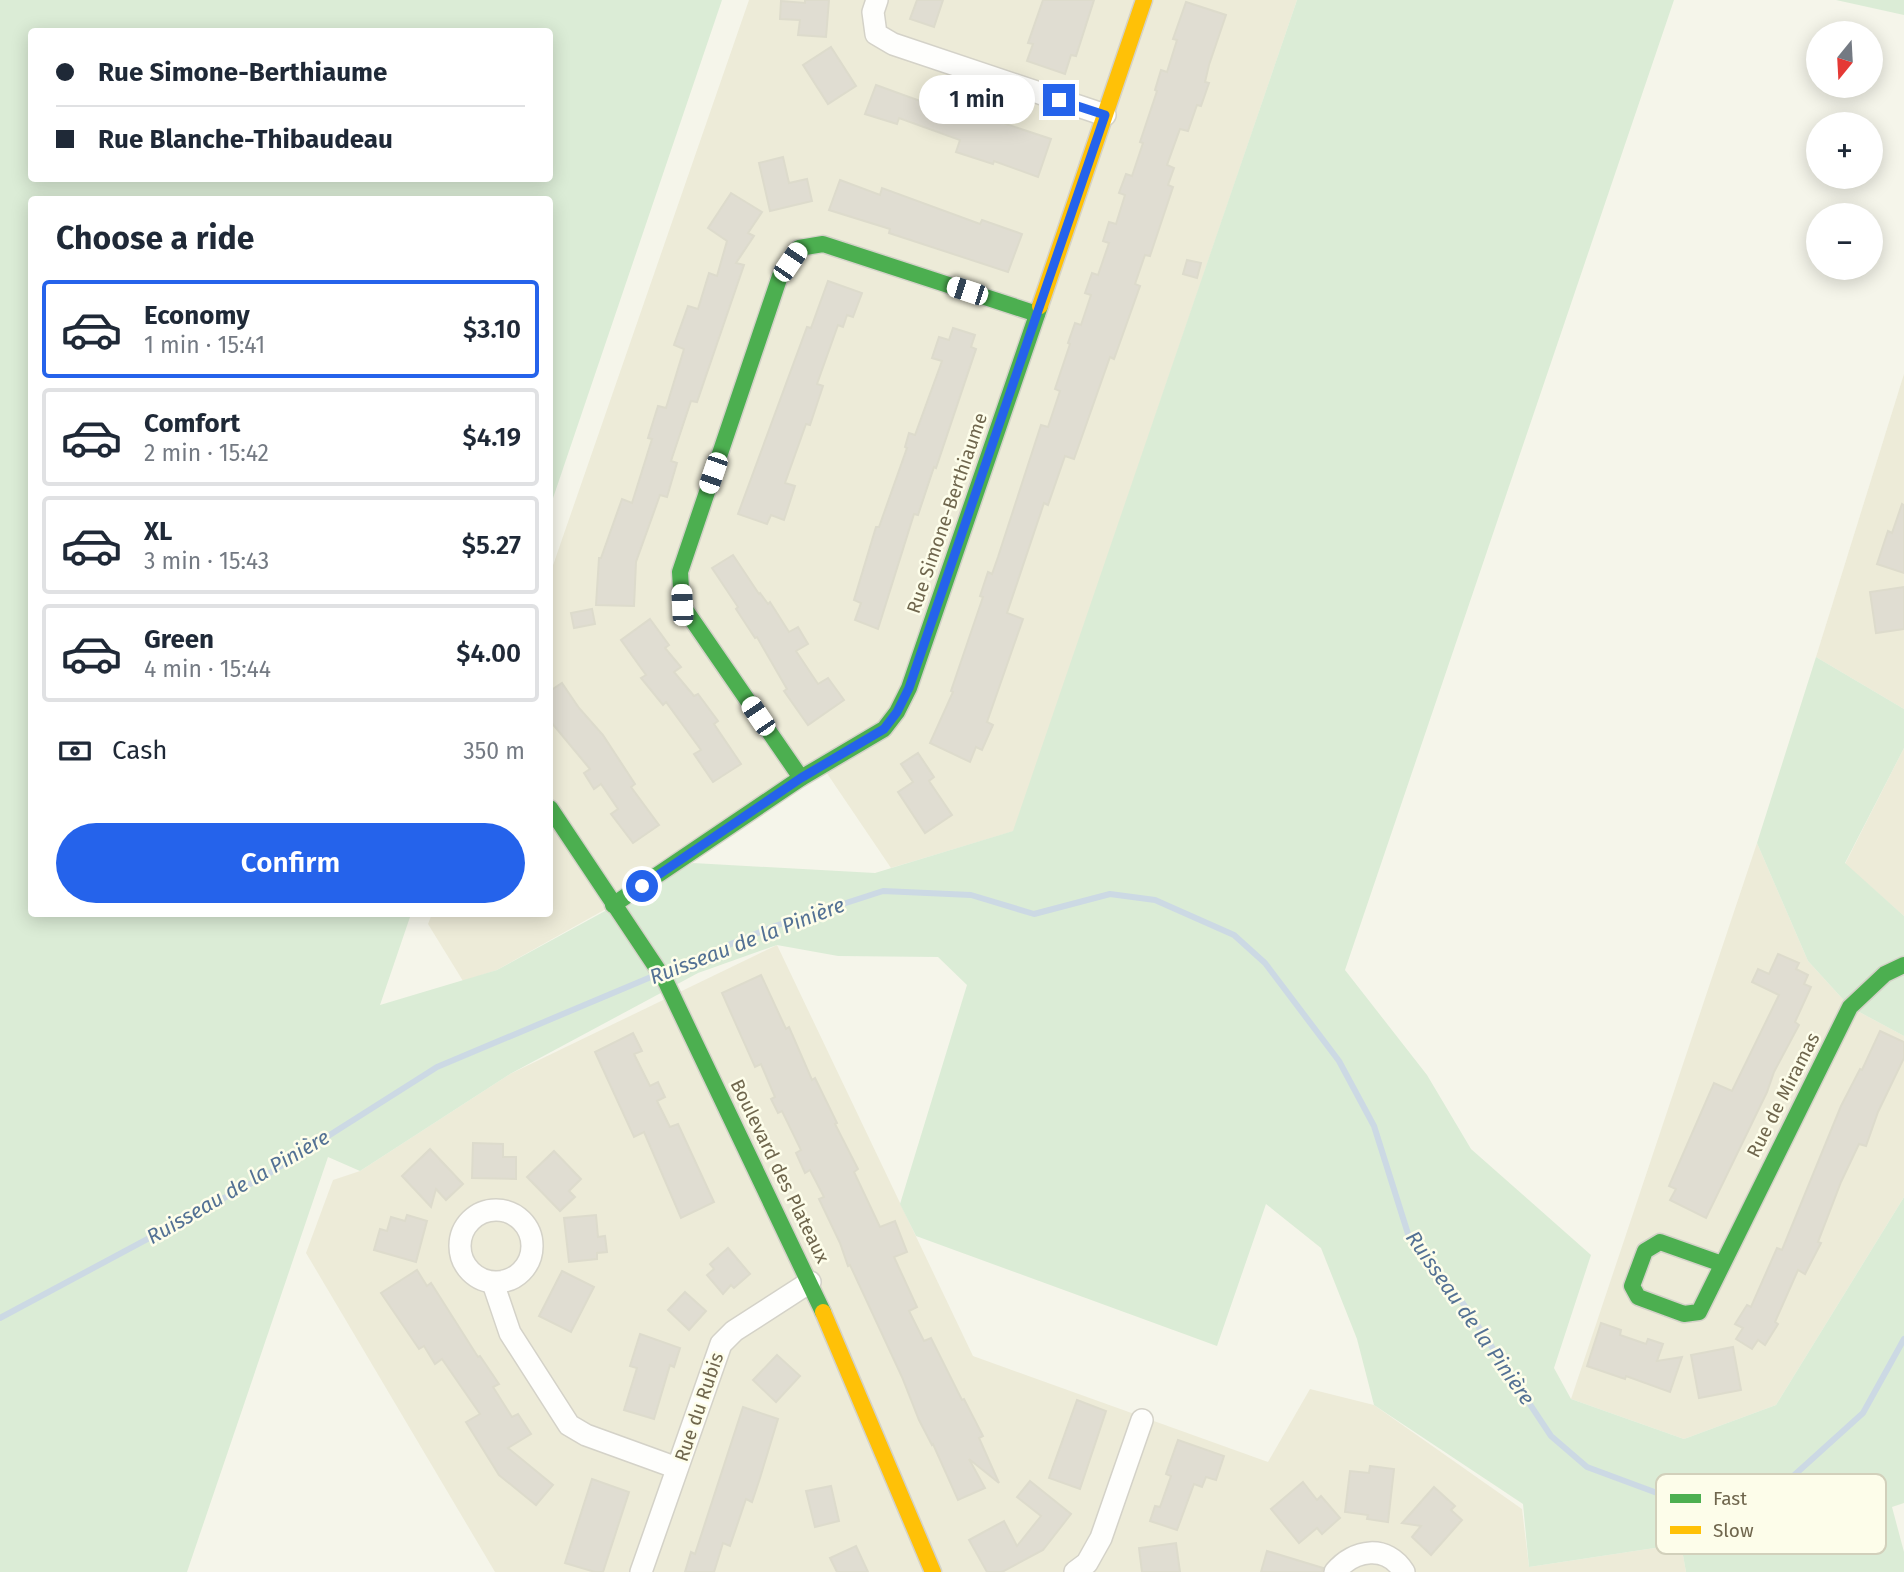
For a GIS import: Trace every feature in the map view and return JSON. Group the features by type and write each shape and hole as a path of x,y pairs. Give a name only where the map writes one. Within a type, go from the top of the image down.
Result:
{"street":[{"path":"877,0 873,12 876,34 893,44 1105,115"},
{"name":"Rue Simone-Berthiaume","path":"613,905 801,778 884,729 897,712 909,688 1144,0"},
{"path":"801,778 682,605 680,572 780,275 799,248 822,244 1037,314"},
{"name":"Boulevard des Plateaux","path":"553,813 666,982 810,1282 933,1572"},
{"name":"Rue de Miramas","path":"1722,1264 1660,1242 1645,1251 1632,1286 1638,1297 1684,1314 1699,1312 1850,1007 1885,974 1904,965"},
{"name":"Rue du Rubis","path":"641,1572 721,1344 734,1331 810,1282"},
{"path":"493,1283 510,1333 569,1425 586,1435 677,1468"},
{"path":"1086,1569 1101,1538 1142,1420"},
{"path":"1335,1572 1343,1562 1354,1555 1367,1552 1380,1553 1392,1559 1404,1572"}],"shaded area":[{"path":"749,0 1297,0 1014,831 891,868 822,766 613,905 497,970 463,981 428,924 431,917 553,917 553,565"},
{"path":"1904,374 1904,709 1816,657"},
{"path":"1904,748 1904,916 1845,864"},
{"path":"1757,843 1808,961 1850,1007 1904,1036 1904,1197 1776,1405 1684,1439 1571,1399"},
{"path":"777,945 973,1356 1268,1462 1310,1389 1374,1405 1522,1509 1529,1567 1656,1548 1656,1554 1683,1554 1686,1572 495,1572 306,1253 333,1180 360,1171 510,1074"}],"green space":[{"path":"0,0 722,0 553,498 553,196 28,196 28,917 410,917 380,1005 497,970 693,863 875,873 1013,831 1297,0 1674,0 1345,970 1427,1075 1471,1149 1591,1255 1554,1368 1571,1399 1684,1439 1776,1405 1904,1197 1904,1503 1892,1507 1904,1552 1904,1572 1686,1572 1683,1554 1886,1554 1886,1474 1656,1474 1656,1548 1529,1567 1523,1504 1374,1405 1357,1339 1321,1248 1266,1204 1217,1346 916,1236 900,1204 967,985 938,957 838,956 777,945 698,973 510,1074 360,1171 328,1157 187,1572 0,1572"},
{"path":"1836,0 1904,0 1904,15"},
{"path":"1816,657 1904,709 1904,748 1845,863 1904,916 1904,1036 1850,1007 1808,961 1757,843"}],"building":[{"path":"805,0 829,0 826,37 798,35 800,20 780,19 781,1 805,3"},
{"path":"917,0 943,0 934,27 910,19"},
{"path":"1043,0 1094,0 1076,56 1071,55 1065,74 1027,61 1033,44 1028,43"},
{"path":"1186,2 1226,15 1209,65 1205,82 1209,83 1201,106 1197,105 1188,131 1180,129 1167,165 1174,168 1168,185 1173,187 1150,256 1145,255 1135,284 1140,286 1114,359 1110,357 1074,459 1065,456 1048,505 1044,503 1007,613 1023,619 987,722 993,725 982,750 976,747 970,762 930,743 953,692 951,691 983,597 980,596 988,572 992,574 1041,425 1048,427 1060,391 1055,389 1070,344 1068,343 1075,323 1081,325 1091,295 1085,293 1092,273 1098,275 1109,243 1103,241 1109,222 1116,224 1125,195 1119,193 1126,174 1132,176 1161,70 1167,72 1177,40 1173,39"},
{"path":"831,47 856,86 828,104 803,65"},
{"path":"876,85 920,101 922,96 1051,139 1038,177 994,161 993,164 956,152 960,140 899,118 897,124 865,114"},
{"path":"783,157 789,183 807,179 812,201 770,211 759,163"},
{"path":"840,180 880,195 882,188 980,224 982,220 1022,234 1008,272 829,210"},
{"path":"731,193 762,212 748,233 754,236 736,263 744,265 697,402 691,401 671,461 677,463 667,497 660,495 636,562 634,606 596,605 599,558 622,499 632,503 652,439 648,438 658,406 666,408 684,349 674,345 688,306 698,309 709,273 717,276 727,241 708,228"},
{"path":"1187,260 1201,263 1197,278 1183,274"},
{"path":"828,281 862,293 853,317 847,315 843,327 838,325 817,384 823,386 810,425 806,424 785,483 795,486 784,520 771,515 767,524 738,514 807,327 811,328"},
{"path":"953,328 975,335 971,347 976,349 936,468 934,467 918,515 914,514 878,629 855,620 861,603 854,600 876,527 879,527 907,448 905,447 909,433 915,435 942,361 932,358 939,337 949,340"},
{"path":"1902,504 1904,573 1877,564 1888,531 1892,533"},
{"path":"733,555 759,594 768,604 770,602 789,632 798,627 808,644 796,651 818,684 828,678 844,700 808,725 784,691 787,689 757,637 755,638 736,609 738,607 712,568"},
{"path":"1904,587 1904,629 1876,633 1870,592"},
{"path":"592,609 595,624 574,628 571,613"},
{"path":"650,619 669,645 665,648 681,667 674,672 694,696 698,694 718,721 714,724 741,764 713,782 694,754 701,750 666,702 663,705 641,678 646,675 621,640"},
{"path":"562,683 579,708 603,735 635,784 631,787 659,825 633,843 611,814 618,809 601,784 594,789 584,773 590,769 553,725 553,689"},
{"path":"918,753 934,777 929,781 952,815 925,833 898,792 913,782 901,764"},
{"path":"1778,954 1799,963 1796,969 1808,975 1804,984 1811,987 1795,1022 1799,1025 1774,1072 1706,1218 1670,1200 1676,1189 1669,1186 1714,1083 1732,1091 1779,995 1752,982 1758,969 1769,974"},
{"path":"761,975 786,1029 789,1027 812,1080 815,1078 837,1123 835,1124 858,1169 854,1172 880,1227 895,1221 907,1252 894,1257 917,1307 909,1311 924,1341 931,1338 962,1400 964,1399 983,1436 979,1438 999,1483 969,1459 985,1488 958,1500 919,1420 902,1377 819,1199 824,1197 810,1170 805,1173 796,1153 801,1150 782,1111 778,1113 771,1099 775,1097 761,1064 755,1067 722,993"},
{"path":"1880,1031 1904,1042 1904,1058 1878,1112 1866,1146 1859,1144 1841,1182 1818,1242 1821,1243 1805,1274 1798,1270 1775,1322 1778,1324 1765,1345 1758,1340 1752,1349 1736,1339 1743,1328 1735,1324 1747,1305 1751,1307 1777,1248 1782,1250 1841,1106"},
{"path":"633,1033 642,1051 634,1054 650,1086 658,1082 665,1097 657,1101 670,1127 678,1124 714,1202 681,1218 644,1132 634,1137 595,1052"},
{"path":"473,1143 503,1144 503,1157 516,1157 516,1179 472,1178"},
{"path":"430,1149 463,1184 446,1200 436,1189 431,1207 402,1176"},
{"path":"554,1151 581,1179 569,1191 575,1197 560,1211 527,1177"},
{"path":"407,1215 427,1221 416,1262 374,1250 380,1229 387,1231 391,1217 405,1221"},
{"path":"596,1215 598,1237 605,1236 607,1252 597,1253 597,1259 569,1262 564,1218"},
{"path":"728,1248 750,1274 734,1288 731,1285 723,1294 707,1275 714,1269 710,1264"},
{"path":"417,1270 427,1286 431,1283 478,1357 480,1356 499,1384 493,1387 512,1417 518,1414 531,1434 508,1448 553,1485 536,1505 499,1475 466,1422 480,1414 442,1359 435,1364 424,1346 419,1349 381,1293"},
{"path":"562,1271 594,1287 571,1332 539,1316"},
{"path":"685,1292 706,1311 689,1330 668,1310"},
{"path":"1601,1323 1621,1330 1620,1335 1646,1344 1648,1339 1663,1344 1657,1361 1682,1357 1670,1392 1626,1376 1625,1379 1587,1366"},
{"path":"640,1334 680,1348 674,1367 670,1365 654,1419 624,1410 637,1368 630,1366"},
{"path":"1733,1347 1741,1390 1699,1398 1691,1355"},
{"path":"777,1355 800,1376 776,1402 753,1380"},
{"path":"1077,1400 1106,1411 1080,1489 1049,1478"},
{"path":"743,1407 778,1419 752,1502 746,1499 730,1546 723,1543 714,1572 685,1572 691,1552 695,1554"},
{"path":"1178,1440 1224,1456 1216,1480 1206,1477 1202,1487 1194,1484 1177,1530 1150,1521 1155,1506 1160,1507 1171,1476 1166,1474"},
{"path":"1370,1466 1394,1469 1388,1522 1367,1519 1368,1515 1345,1512 1350,1471 1369,1473"},
{"path":"592,1479 629,1492 603,1572 565,1563"},
{"path":"1030,1481 1071,1514 1043,1550 1002,1572 987,1572 969,1540 1004,1521 1017,1546 1041,1516 1017,1497"},
{"path":"1303,1482 1317,1500 1321,1496 1340,1518 1322,1534 1317,1528 1299,1543 1271,1509"},
{"path":"831,1486 839,1521 815,1527 806,1491"},
{"path":"1434,1487 1455,1506 1451,1510 1462,1520 1431,1555 1412,1537 1421,1526 1402,1523"},
{"path":"1176,1543 1180,1572 1142,1572 1139,1548"},
{"path":"856,1546 868,1572 837,1572 830,1558"},
{"path":"1267,1551 1323,1568 1322,1572 1261,1572"}],"waterway":[{"name":"Ruisseau de la Pinière","path":"667,970 775,926 883,891 971,895 1034,914 1110,894 1155,900 1234,935 1265,963 1339,1061 1374,1126 1409,1237 1462,1302 1551,1436 1587,1467 1656,1493"},
{"name":"Ruisseau de la Pinière","path":"0,1318 265,1176 437,1067 651,977"},
{"name":"Ruisseau de la Pinière","path":"1795,1474 1863,1413 1904,1339"}],"traffic: fast":[{"path":"801,778 682,605 680,572 780,276 799,248 823,244 1037,314"},
{"path":"613,905 801,778 884,729 897,712 909,688 1040,306"},
{"path":"553,812 666,982 823,1312"},
{"path":"1722,1264 1660,1242 1645,1251 1632,1286 1638,1297 1684,1314 1699,1312 1850,1007 1885,974 1904,965"}],"traffic: slow":[{"path":"1040,306 1144,0"},
{"path":"823,1312 933,1572"}],"route":[{"path":"642,886 801,778 884,729 897,712 909,688 1105,115 1059,100"}]}
